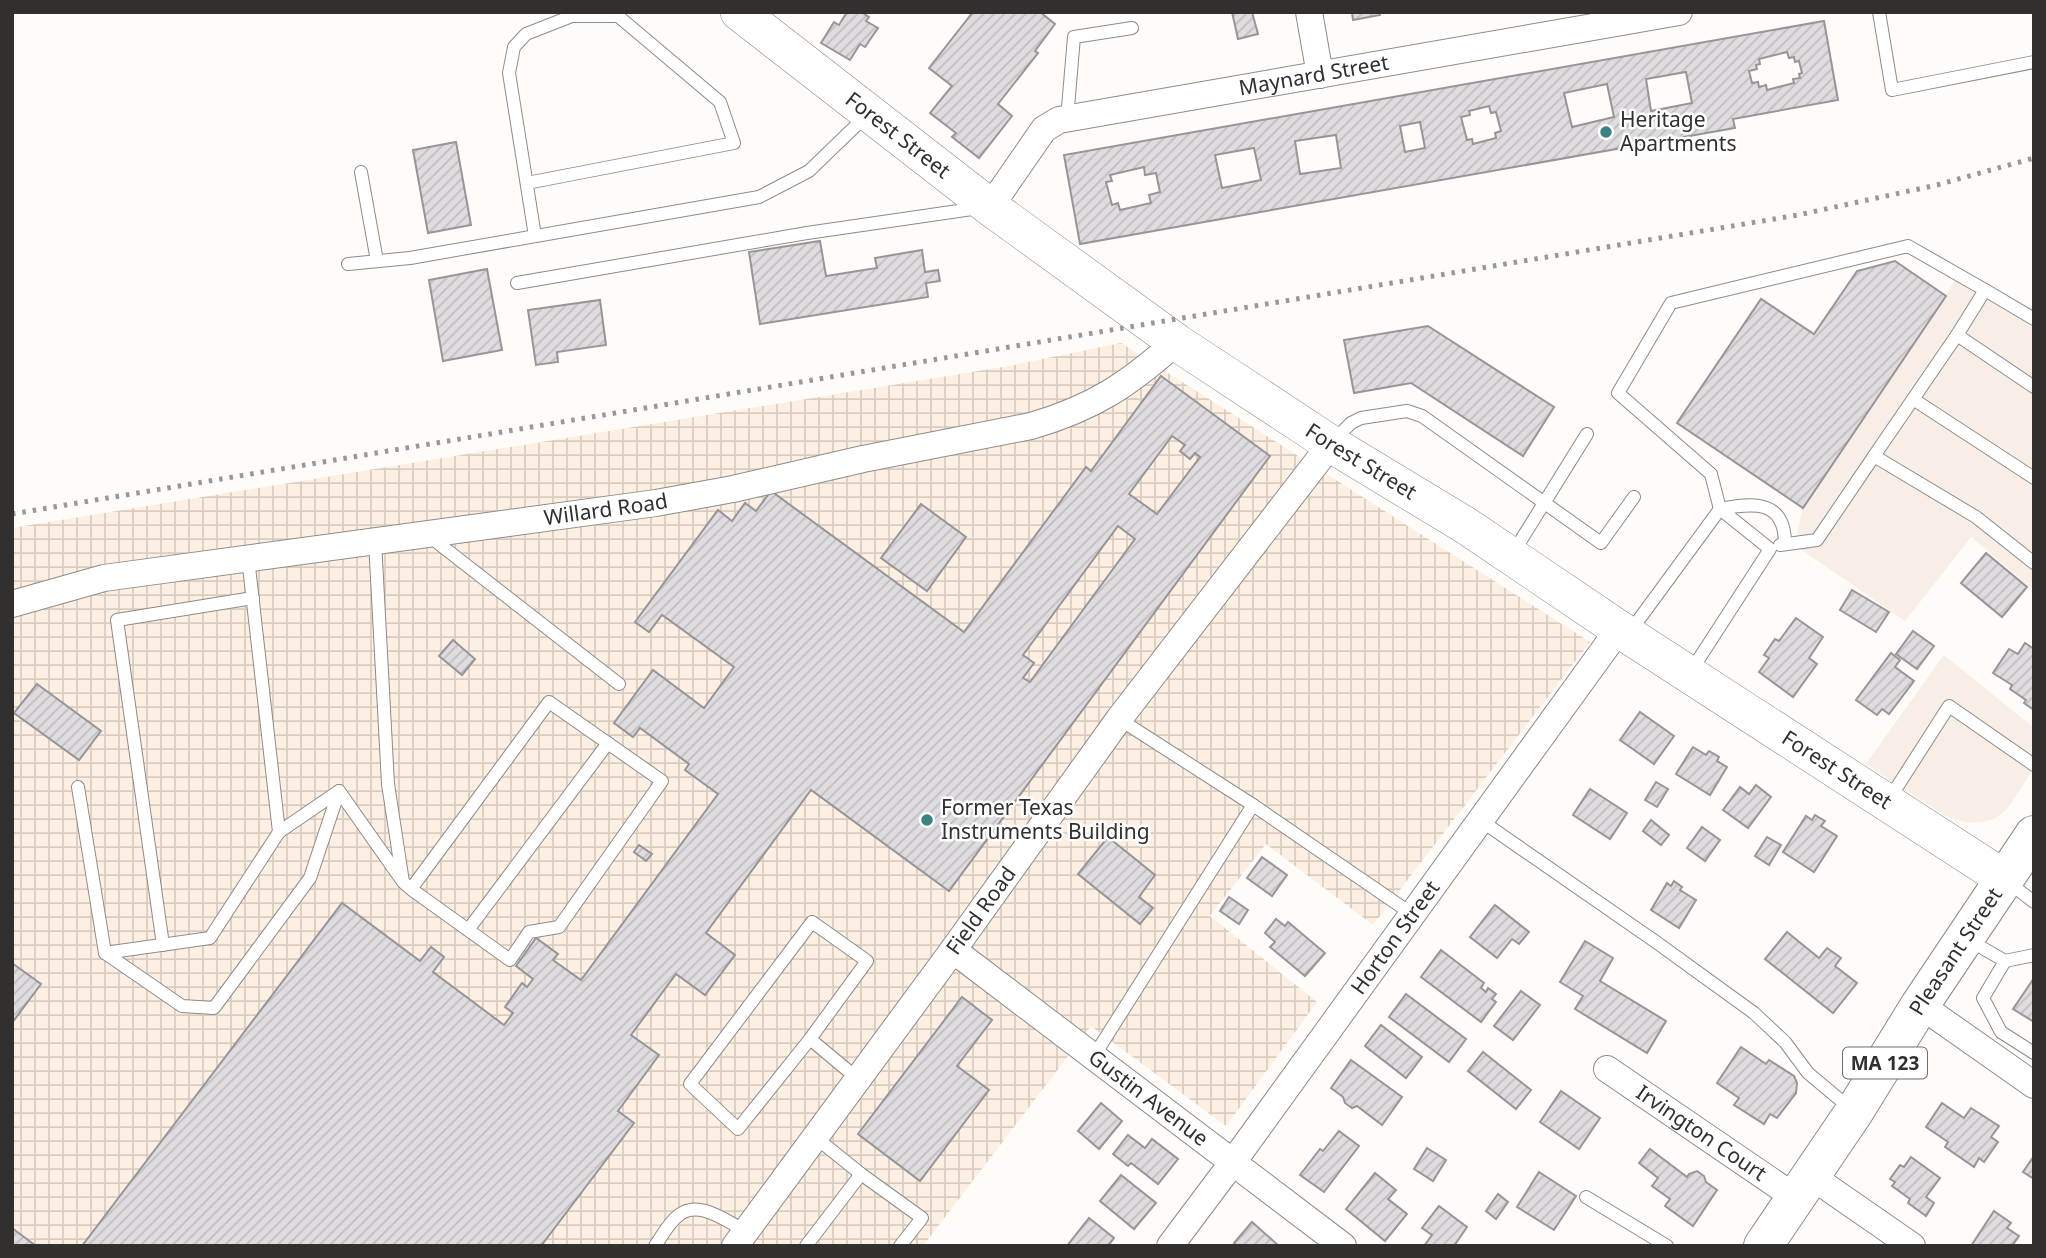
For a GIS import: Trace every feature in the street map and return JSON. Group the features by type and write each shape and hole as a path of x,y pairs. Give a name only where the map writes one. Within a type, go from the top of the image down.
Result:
{"highway":[{"name":"Pleasant Street","path":"1763,1246 1854,1112 1965,938 2020,891 2034,835"}],"main road":[{"name":"Forest Street","path":"738,12 990,206 1176,342 1331,444 1465,525 1623,632 2020,891"}],"street":[{"path":"1310,12 1320,75"},
{"name":"Maynard Street","path":"990,206 1044,129 1053,122 1679,12"},
{"name":"Willard Road","path":"12,604 104,578 733,489 863,459 1031,426 1083,408 1108,396 1176,342"},
{"name":"Field Road","path":"741,1239 1119,719 1331,444"},
{"name":"Horton Street","path":"1170,1246 1480,820 1623,632"},
{"name":"Gustin Avenue","path":"953,950 1343,1246"},
{"path":"1920,1005 2026,1080"},
{"name":"Irvington Court","path":"1607,1069 1803,1187 1912,1246"}],"lane":[{"path":"1879,12 1892,90 2034,62"},
{"path":"527,183 734,143 720,102 618,16 572,16 526,34 514,47 509,73 535,236"},
{"path":"1067,119 1074,37 1132,28"},
{"path":"348,264 410,258 759,197 809,170 868,113"},
{"path":"361,172 377,261"},
{"path":"517,283 807,233 990,206"},
{"path":"1770,549 1720,509 1711,474 1618,393 1671,303 1908,246 2034,319"},
{"path":"1689,674 1770,549 1785,542 1817,540 1985,290"},
{"path":"1957,335 2034,387"},
{"path":"1913,399 2034,478"},
{"path":"1331,444 1343,429 1361,418 1407,411 1422,416 1601,543 1634,497"},
{"path":"1511,556 1587,434"},
{"path":"1874,456 1976,517 2034,563"},
{"path":"1623,632 1720,509 1745,504 1766,507 1781,522 1785,542"},
{"path":"426,534 619,684"},
{"path":"376,541 388,783 407,886"},
{"path":"248,558 279,832"},
{"path":"163,945 117,620 253,598"},
{"path":"339,791 407,886 510,960 528,932 559,927 662,781 549,702 407,886"},
{"path":"1887,803 1949,706 2034,765"},
{"path":"1119,719 1253,805 1412,914"},
{"path":"468,930 608,743"},
{"path":"78,787 105,953 182,1006 214,1007 310,878 339,791"},
{"path":"105,953 211,938 279,832 339,791"},
{"path":"1094,1056 1253,805"},
{"path":"1480,820 1754,1013 1785,1042 1808,1073 1854,1112"},
{"path":"812,922 867,961 810,1039 738,1129 690,1084 812,922"},
{"path":"1965,938 2005,961 2034,955"},
{"path":"2005,961 1983,998 2001,1032 2033,1053 2026,1080"},
{"path":"810,1039 858,1079"},
{"path":"816,1137 922,1218 900,1246"},
{"path":"807,1246 861,1174"},
{"path":"1586,1196 1667,1246"},
{"path":"654,1246 678,1215 688,1210 701,1209 741,1239"}],"shaded area":[{"path":"1961,269 2034,312 2034,590 1971,537 1905,621 1799,548 1797,532 1803,508 1946,296"},
{"path":"1121,343 1590,642 1373,925 1266,844 1210,916 1317,1002 1226,1126 1091,1026 923,1246 12,1246 12,528 1009,366"},
{"path":"1944,655 2034,728 2034,768 2008,808 1996,818 1984,822 1968,823 1946,816 1866,764"}],"building":[{"path":"847,12 861,12 869,17 866,21 878,28 865,47 860,44 850,60 821,43 834,22 839,25"},
{"path":"973,12 1040,12 1055,24 1035,51 1038,53 998,104 1012,116 979,158 952,137 956,133 930,113 952,86 929,68"},
{"path":"1232,12 1252,12 1258,34 1238,39"},
{"path":"1352,12 1380,12 1380,15 1353,20"},
{"name":"Heritage Apartments","path":"1824,21 1838,100 1733,119 1735,128 1080,244 1064,155","holes":["1787,52 1789,58 1794,57 1795,62 1799,61 1802,73 1799,74 1800,78 1793,79 1794,83 1767,90 1766,85 1759,87 1758,82 1752,83 1749,71 1757,69 1756,65 1760,64 1759,59","1686,72 1692,103 1651,111 1646,79","1607,84 1614,117 1572,127 1564,93","1489,106 1491,113 1496,112 1501,131 1495,133 1496,138 1473,144 1472,139 1467,140 1461,117 1470,115 1469,111","1420,122 1425,148 1405,152 1400,126","1336,135 1341,168 1300,174 1295,141","1254,148 1261,180 1222,188 1215,155","1144,167 1145,175 1156,173 1160,192 1149,195 1151,203 1120,210 1118,203 1112,205 1106,182 1112,181 1110,175"]},
{"path":"456,142 471,225 428,233 413,150"},
{"path":"820,241 826,276 877,268 875,258 922,250 925,272 938,270 940,281 926,283 928,297 760,324 749,252"},
{"path":"1895,261 1946,296 1803,508 1677,423 1761,299 1814,334 1857,271"},
{"path":"487,269 502,350 443,361 429,280"},
{"path":"600,300 606,345 557,352 558,362 536,365 528,310"},
{"path":"1428,326 1554,407 1523,456 1411,383 1354,393 1344,340"},
{"name":"Former Texas Instruments Building","path":"1161,376 1270,456 949,891 811,790 706,933 735,955 705,995 676,974 631,1035 659,1055 618,1111 634,1123 541,1246 82,1246 342,903 420,961 431,947 444,957 433,972 504,1025 513,1013 505,1007 522,983 527,987 533,979 516,966 536,938 558,954 553,960 581,980 718,794 685,770 689,764 640,728 633,737 614,723 653,670 704,708 734,667 662,615 649,632 635,622 718,510 732,521 745,503 756,511 771,491 964,632 1086,467 1091,471","holes":["1172,436 1185,445 1180,451 1190,459 1195,453 1200,457 1157,514 1129,494","1118,526 1135,539 1030,682 1023,678 1034,663 1023,655"]},
{"path":"921,504 966,537 927,591 881,558"},
{"path":"1986,553 2027,587 2002,617 1961,583"},
{"path":"1852,590 1889,612 1876,632 1840,610"},
{"path":"1796,618 1823,637 1809,658 1817,664 1793,697 1759,672 1769,658 1764,655 1775,639 1779,641"},
{"path":"1913,631 1934,646 1917,669 1896,654"},
{"path":"453,640 475,659 462,675 439,656"},
{"path":"2025,643 2034,649 2034,710 2024,703 2026,700 2010,689 2012,685 1993,673 2009,649 2018,654"},
{"path":"1891,653 1900,660 1895,667 1914,681 1889,714 1882,709 1877,715 1856,700"},
{"path":"37,684 101,731 79,760 14,713"},
{"path":"1640,712 1674,736 1654,764 1620,740"},
{"path":"1693,747 1706,755 1709,751 1719,757 1717,761 1727,767 1710,795 1676,774"},
{"path":"1656,782 1668,789 1657,807 1645,800"},
{"path":"1756,785 1771,797 1748,828 1723,810 1740,787 1749,794"},
{"path":"1590,789 1627,813 1610,839 1573,815"},
{"path":"1815,815 1825,821 1821,826 1837,836 1814,872 1783,852 1806,816 1812,820"},
{"path":"1651,820 1669,835 1661,845 1643,831"},
{"path":"1702,827 1720,840 1705,861 1687,848"},
{"path":"1108,837 1155,875 1139,897 1153,908 1140,924 1078,874"},
{"path":"1767,837 1781,845 1769,865 1755,856"},
{"path":"639,845 652,854 646,861 634,852"},
{"path":"1262,857 1287,875 1272,896 1247,878"},
{"path":"1674,881 1682,887 1680,890 1696,900 1679,928 1651,910 1667,883 1671,886"},
{"path":"1229,897 1248,910 1239,924 1220,911"},
{"path":"1495,905 1529,932 1519,944 1512,939 1497,958 1470,937"},
{"path":"1276,919 1285,926 1288,922 1325,953 1305,976 1270,947 1275,942 1265,933"},
{"path":"1787,932 1819,958 1827,948 1841,958 1835,966 1857,983 1833,1013 1765,959"},
{"path":"1585,941 1613,958 1600,981 1666,1021 1647,1053 1575,1009 1583,996 1560,982"},
{"path":"1441,950 1484,983 1481,988 1486,992 1488,988 1496,994 1492,999 1496,1002 1481,1022 1421,977"},
{"path":"12,963 41,984 12,1023"},
{"path":"2034,978 2034,1022 2013,1009"},
{"path":"1521,991 1540,1005 1513,1040 1494,1026"},
{"path":"1406,994 1466,1039 1449,1062 1389,1017"},
{"path":"962,997 992,1020 957,1066 989,1090 920,1181 858,1134"},
{"path":"1381,1025 1422,1057 1406,1078 1365,1046"},
{"path":"1741,1047 1766,1064 1769,1060 1794,1076 1797,1083 1796,1093 1777,1118 1770,1114 1764,1124 1734,1105 1739,1098 1717,1083"},
{"path":"1483,1052 1531,1090 1516,1109 1468,1071"},
{"path":"1351,1060 1402,1097 1382,1125 1357,1106 1352,1108 1345,1103 1343,1097 1331,1088"},
{"path":"1561,1091 1600,1118 1579,1149 1540,1122"},
{"path":"1101,1103 1122,1121 1099,1149 1078,1131"},
{"path":"1942,1103 1964,1118 1971,1108 1999,1126 1991,1137 1998,1142 1984,1162 1979,1158 1974,1167 1945,1147 1948,1142 1926,1127"},
{"path":"1339,1131 1359,1146 1324,1192 1300,1175 1320,1149 1323,1151"},
{"path":"1128,1135 1145,1148 1152,1139 1178,1159 1158,1184 1131,1163 1128,1166 1113,1154"},
{"path":"1427,1148 1446,1160 1433,1181 1414,1169"},
{"path":"1650,1149 1687,1177 1697,1171 1717,1190 1693,1226 1665,1206 1670,1199 1652,1186 1658,1178 1639,1163"},
{"path":"2034,1156 2034,1179 2023,1172"},
{"path":"1911,1157 1940,1178 1926,1197 1934,1203 1926,1216 1908,1203 1910,1199 1892,1186 1895,1182 1890,1179 1900,1165 1904,1167"},
{"path":"1539,1172 1576,1196 1554,1230 1517,1207"},
{"path":"1375,1173 1396,1190 1388,1199 1407,1214 1385,1241 1346,1209"},
{"path":"1121,1175 1156,1203 1134,1229 1100,1201"},
{"path":"1498,1194 1508,1202 1496,1219 1486,1211"},
{"path":"1439,1206 1467,1227 1454,1246 1424,1246 1432,1235 1422,1228"},
{"path":"1994,1211 2011,1223 2007,1228 2019,1236 2012,1246 1971,1246"},
{"path":"1089,1218 1114,1238 1108,1246 1067,1246"},
{"path":"1252,1222 1279,1246 1237,1246 1234,1243"},
{"path":"12,1228 36,1246 12,1246"}],"railway":[{"path":"12,514 1798,215 1937,185 2034,158"}],"place":[{"name":"Heritage Apartments","path":"1606,132"},
{"name":"Former Texas Instruments Building","path":"927,820"}]}
